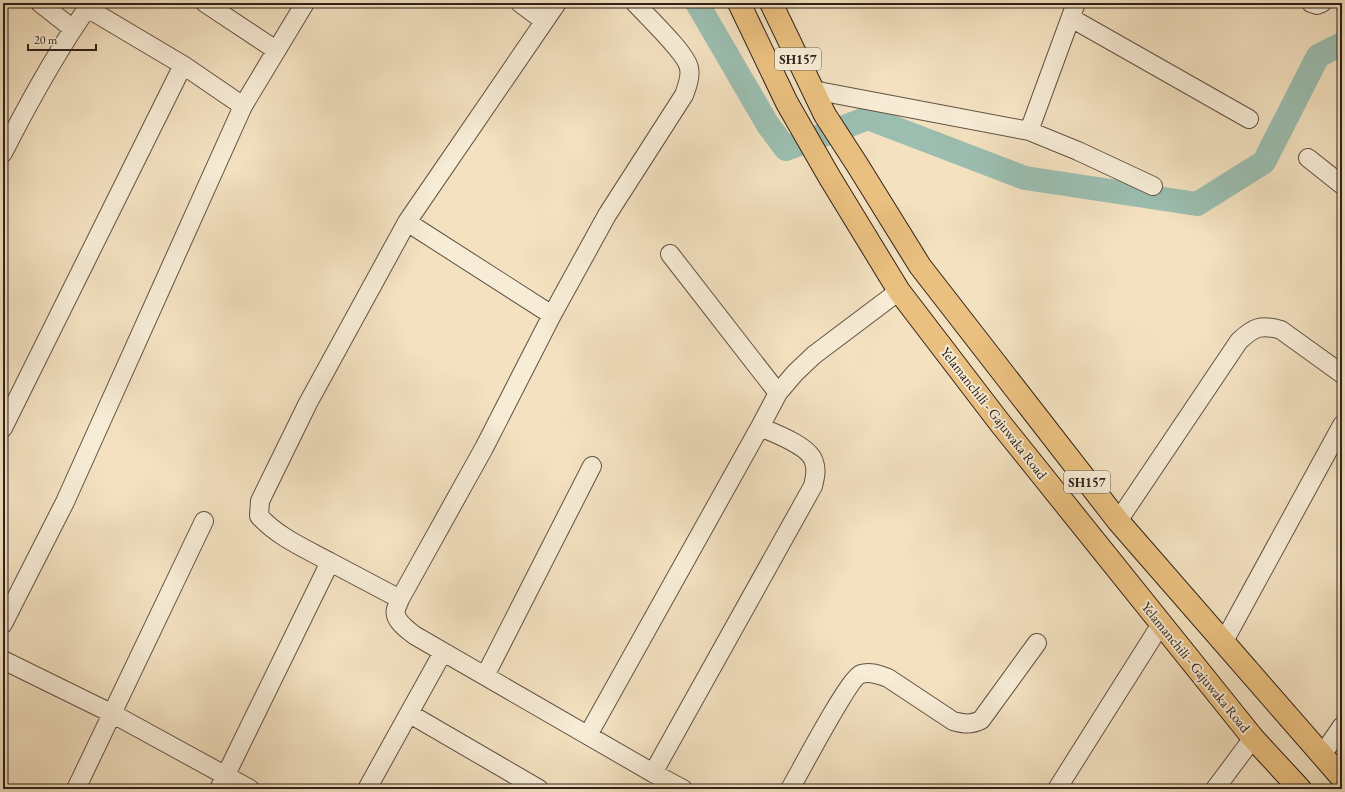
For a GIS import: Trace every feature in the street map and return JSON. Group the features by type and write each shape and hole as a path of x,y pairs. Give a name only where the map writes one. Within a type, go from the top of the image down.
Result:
{"main road":[{"name":"Yelamanchili - Gajuwaka Road","path":"739,3 787,103 830,178 900,291 1000,423 1161,624 1253,738 1300,789"},
{"name":"SH157","path":"771,3 825,115 920,266 1118,521 1342,778"},
{"path":"876,253 900,234"}],"street":[{"path":"40,3 73,29"},
{"path":"205,3 276,50"},
{"path":"3,624 65,502 243,106 305,3"},
{"path":"520,3 544,20"},
{"path":"400,600 279,535 268,527 259,516 260,500 308,403 407,222 557,3"},
{"path":"635,3 679,50 689,67 688,82 684,95 607,216 552,315 484,448 395,610 397,618 402,625 414,635 683,789"},
{"path":"1311,3 1317,5 1322,3"},
{"path":"3,153 29,103 73,29 89,6 183,65 243,106"},
{"path":"1029,131 1073,10 1249,119"},
{"path":"3,428 183,65"},
{"path":"813,90 1029,131 1078,151 1153,186"},
{"path":"1308,158 1342,185"},
{"path":"407,222 552,315"},
{"path":"670,254 778,393"},
{"path":"588,735 778,393 795,373 814,355 900,291"},
{"path":"1118,521 1239,341 1250,330 1260,326 1281,330 1342,374"},
{"path":"1223,643 1342,425"},
{"path":"654,773 812,486 816,473 814,460 804,449 788,438 760,427"},
{"path":"485,676 592,466"},
{"path":"76,789 204,521"},
{"path":"223,782 330,562"},
{"path":"1057,789 1161,624"},
{"path":"790,789 839,702 854,679 860,674 878,674 888,678 953,721 963,724 973,724 981,720 1037,643"},
{"path":"367,789 444,652"},
{"path":"3,660 113,714 223,782 250,789"},
{"path":"410,714 539,789"},
{"path":"1322,755 1342,726"},
{"path":"1215,789 1253,738"}],"waterway":[{"path":"697,3 768,125 786,149 868,118 1025,178 1197,204 1264,162 1318,56 1342,44"}]}
